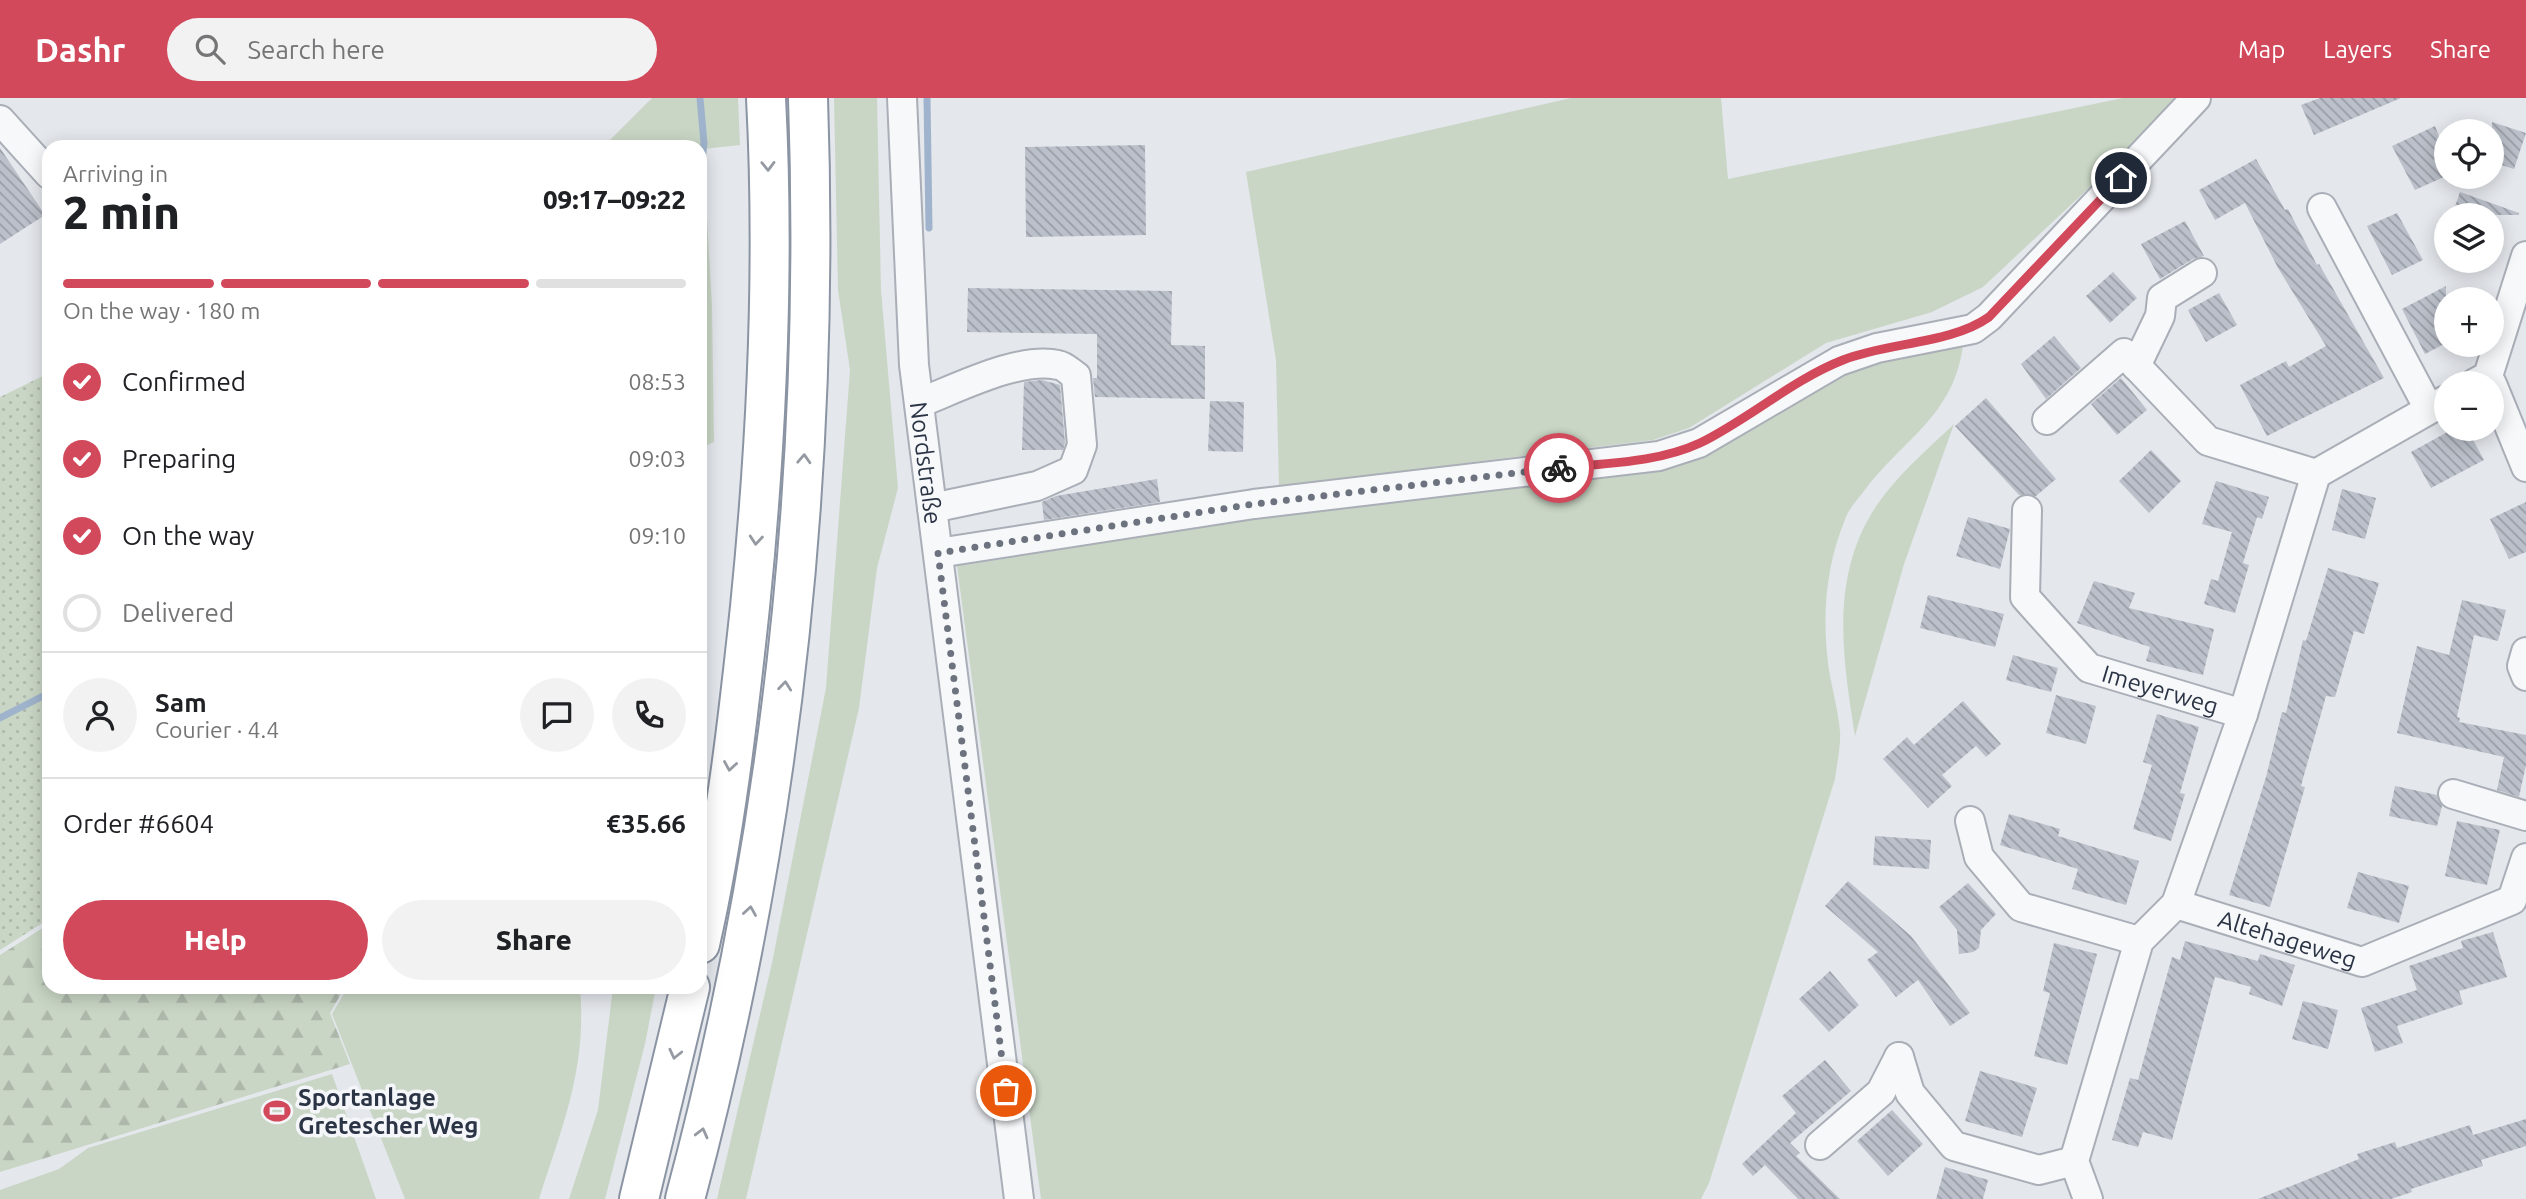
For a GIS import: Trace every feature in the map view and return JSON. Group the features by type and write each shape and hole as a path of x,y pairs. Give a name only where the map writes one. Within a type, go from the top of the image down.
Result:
{"highway":[{"path":"707,902 739,712 757,535 767,378 769,222 766,98"},
{"path":"685,1199 746,933 782,715 800,534 809,376 811,219 808,98"},
{"path":"639,1199 688,994"}],"street":[{"name":"Nordstraße","path":"902,98 904,184 919,402 1019,1199"},
{"path":"938,553 1254,504 1659,456 1699,443 1839,361 1877,348 1973,328 1989,317 2196,98"},
{"path":"0,120 42,166"},
{"path":"2322,208 2434,397"},
{"path":"2490,371 2526,256"},
{"path":"2047,420 2130,360 2160,316 2162,298 2202,273"},
{"path":"2130,360 2208,441 2316,474 2434,406"},
{"path":"919,402 1025,366 1060,365 1076,376 1082,445 1073,470 1037,486 932,508"},
{"path":"2504,419 2526,467"},
{"name":"Imeyerweg","path":"2074,1161 2139,941 2176,904 2243,714 2316,474"},
{"name":"Imeyerweg","path":"2027,510 2025,597 2089,668 2243,714"},
{"path":"2526,652 2522,666 2526,676"},
{"path":"2452,794 2526,816"},
{"path":"1970,821 1979,857 2021,907 2139,941"},
{"name":"Altehageweg","path":"2176,904 2362,962 2512,900 2526,858"},
{"path":"1820,1145 1881,1092 1899,1057 1910,1093 1954,1146 2039,1170 2074,1161 2088,1199"}],"green space":[{"path":"652,98 738,98 740,145 707,149 707,140 610,140"},
{"path":"834,98 877,98 881,290 898,488 877,568 859,708 746,1199 717,1199 772,963 826,688 850,370 838,290"},
{"path":"1571,98 1721,98 1728,179 2123,98 2185,98 1983,287 1932,312 1826,343 1689,428 1653,440 1279,486 1276,360 1246,172"},
{"path":"707,219 712,306 714,442 707,445"},
{"path":"1963,345 1958,370 1938,409 1854,503 1839,535 1827,589 1825,625 1828,663 1840,731 1835,779 1709,1183 1701,1199 1041,1199 957,566 1255,519 1662,471 1711,454 1849,373 1884,360"},
{"path":"42,376 42,923 0,950 0,397"},
{"path":"1954,424 1904,564 1855,736 1846,671 1844,607 1856,546 1869,517 1889,489"},
{"path":"42,928 42,994 341,994 330,1013 350,1064 0,1172 0,955"},
{"path":"344,994 580,994 580,1044 571,1095 539,1199 405,1199 332,1014"},
{"path":"612,994 655,994 645,1044 605,1199 569,1199 598,1110"},
{"name":"Sportanlage Gretescher Weg","path":"332,1074 376,1199 0,1199 0,1190 59,1169 88,1148"}],"building":[{"path":"2320,98 2401,98 2314,135 2301,105"},
{"path":"2434,126 2434,181 2415,190 2392,146"},
{"path":"2504,126 2526,133 2514,169 2504,166"},
{"path":"1145,145 1146,235 1026,237 1025,147"},
{"path":"0,148 42,211 42,217 0,244"},
{"path":"2256,159 2285,210 2288,209 2317,265 2319,264 2384,378 2267,436 2240,385 2286,361 2289,367 2326,346 2278,268 2245,203 2215,220 2199,190"},
{"path":"2460,192 2491,203 2456,203"},
{"path":"2504,208 2519,213 2504,215"},
{"path":"2397,213 2423,260 2392,275 2367,226"},
{"path":"2185,221 2204,256 2193,259 2160,279 2141,244"},
{"path":"2113,272 2137,298 2110,323 2086,296"},
{"path":"968,288 1172,291 1171,345 1205,346 1205,399 1095,397 1093,378 1097,378 1097,334 967,332"},
{"path":"2434,292 2434,349 2425,354 2402,309"},
{"path":"2219,293 2237,325 2206,342 2188,310"},
{"path":"2054,336 2081,368 2046,399 2021,364"},
{"path":"2121,378 2147,410 2117,435 2091,404"},
{"path":"1042,380 1060,385 1065,443 1063,450 1022,450 1024,382"},
{"path":"1986,398 2056,479 2036,496 2019,495 1955,426"},
{"path":"1210,401 1244,402 1243,452 1208,451"},
{"path":"2434,439 2474,441 2484,460 2431,488 2411,452"},
{"path":"2151,450 2181,481 2149,513 2119,481"},
{"path":"1157,479 1160,502 1044,520 1042,502 1056,496"},
{"path":"2216,481 2269,497 2262,519 2257,517 2243,563 2249,565 2235,613 2204,604 2211,579 2218,581 2232,532 2202,524"},
{"path":"2342,489 2376,498 2365,539 2332,530"},
{"path":"2526,502 2526,552 2509,559 2490,519"},
{"path":"1968,517 2010,529 2000,569 1956,556"},
{"path":"2328,568 2379,583 2364,634 2354,631 2335,697 2326,696 2301,786 2305,787 2270,907 2229,895 2266,777 2282,712 2286,713 2303,640 2306,641"},
{"path":"2094,581 2135,593 2129,608 2214,629 2203,675 2146,661 2150,647 2077,623"},
{"path":"1928,595 2004,614 1995,647 1920,628"},
{"path":"2462,600 2506,610 2498,641 2474,635 2457,717 2460,718 2459,722 2526,735 2526,765 2519,797 2497,790 2504,757 2397,733 2417,646 2449,655"},
{"path":"2013,655 2058,668 2051,692 2006,680"},
{"path":"2056,695 2096,706 2086,744 2046,733"},
{"path":"1963,701 2001,744 1986,757 1976,746 1942,775 1952,786 1928,808 1883,759 1907,737 1914,745"},
{"path":"2157,714 2199,727 2180,793 2185,794 2171,841 2133,829 2152,765 2143,762"},
{"path":"2395,786 2437,795 2442,806 2437,826 2389,816"},
{"path":"2009,814 2060,829 2058,836 2139,861 2126,905 2072,889 2078,869 2000,845"},
{"path":"2457,821 2500,830 2487,885 2445,876"},
{"path":"1875,836 1931,840 1929,869 1873,865"},
{"path":"2358,872 2409,886 2399,923 2347,908"},
{"path":"1848,881 1911,936 1970,1013 1950,1026 1918,980 1896,997 1867,960 1878,952 1825,906"},
{"path":"1968,883 1996,914 1981,930 1979,948 1973,952 1959,954 1957,930 1939,907"},
{"path":"2493,932 2507,977 2459,991 2463,1004 2397,1026 2403,1043 2375,1052 2361,1008 2417,990 2409,966 2463,948 2461,941"},
{"path":"2185,941 2258,961 2260,954 2295,965 2282,1006 2249,994 2251,987 2215,977 2172,1140 2143,1132 2138,1147 2112,1140 2130,1078 2138,1080 2172,957 2180,960"},
{"path":"2054,943 2097,954 2067,1065 2034,1056 2050,993 2043,991"},
{"path":"1830,971 1859,1005 1829,1032 1799,999"},
{"path":"2303,1001 2338,1010 2328,1049 2292,1039"},
{"path":"1825,1060 1851,1091 1790,1143 1800,1153 1796,1156 1840,1199 1798,1199 1765,1165 1753,1176 1742,1164 1796,1113 1782,1096"},
{"path":"1980,1071 2037,1088 2022,1137 1965,1121"},
{"path":"1892,1110 1923,1144 1888,1176 1857,1141"},
{"path":"2526,1119 2526,1146 2481,1160 2483,1166 2411,1189 2412,1192 2391,1199 2258,1199 2359,1159 2357,1154 2395,1142 2397,1148 2470,1125 2473,1135"},
{"path":"1945,1167 1988,1180 1983,1199 1936,1199"}],"waterway":[{"path":"700,98 704,140"},
{"path":"927,98 929,228"},
{"path":"0,718 42,697"}],"way so far":[{"path":"1006,1091 938,553 1254,504 1559,468"}],"place":[{"name":"Sportanlage Gretescher Weg","path":"277,1111"}],"route":[{"path":"1559,468 1659,456 1699,443 1839,361 1877,348 1973,328 1989,317 2121,178"}]}
